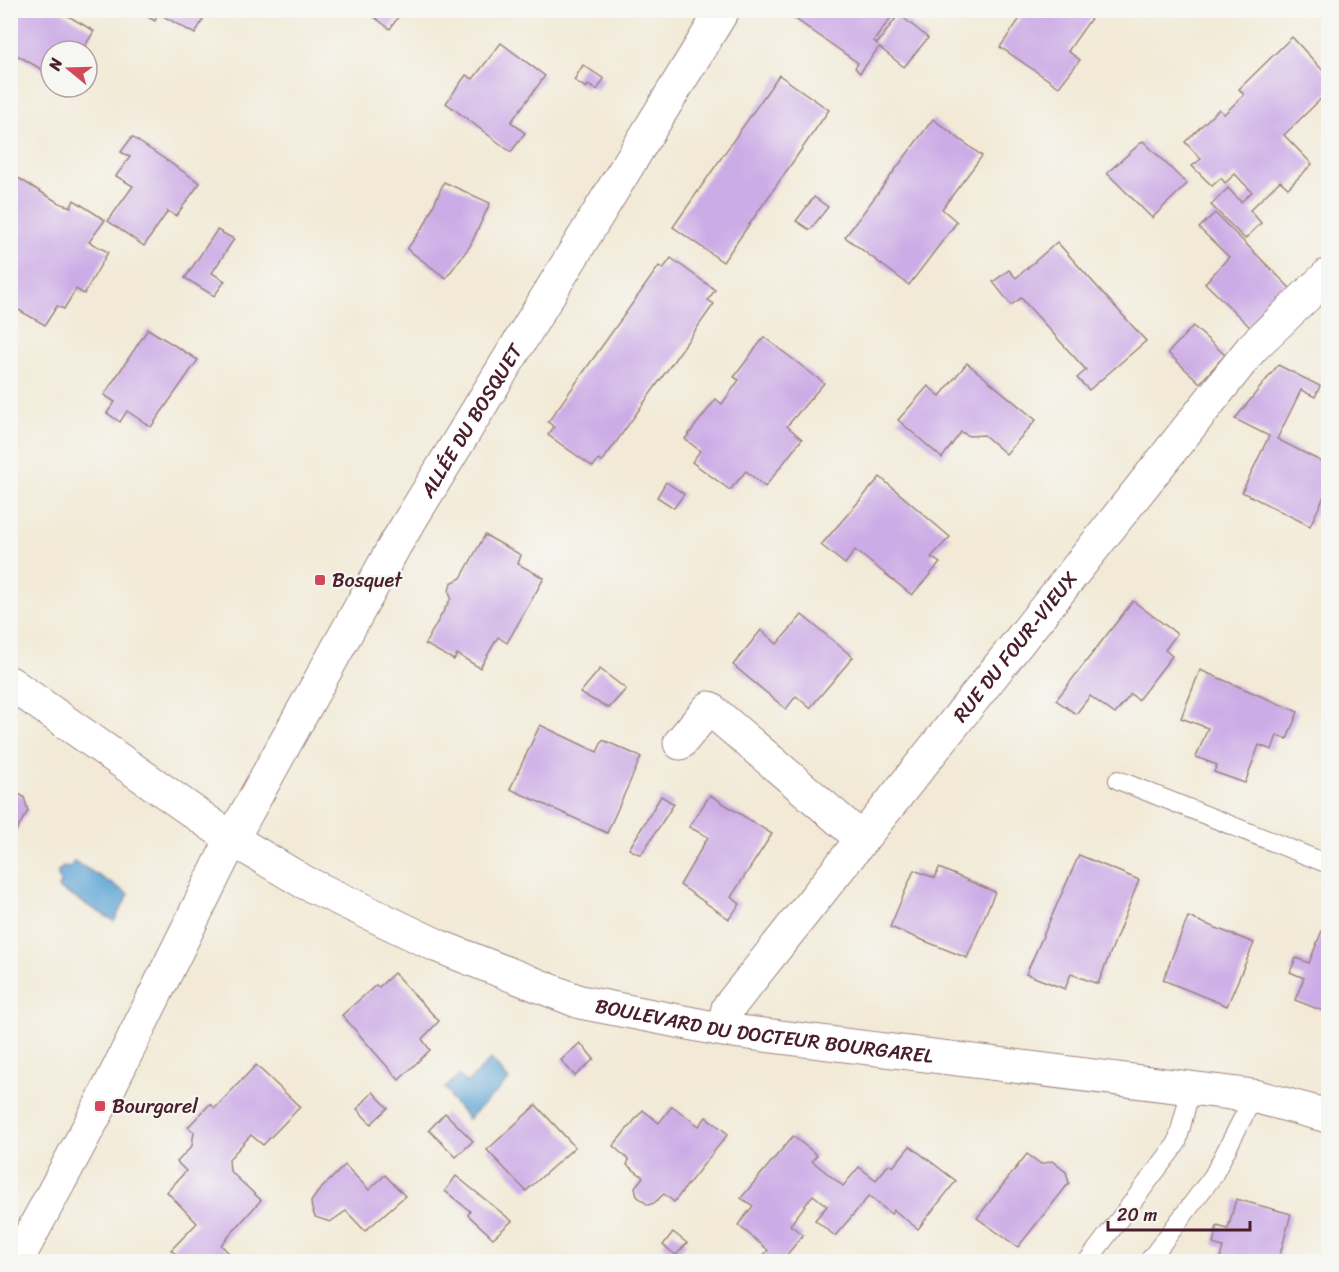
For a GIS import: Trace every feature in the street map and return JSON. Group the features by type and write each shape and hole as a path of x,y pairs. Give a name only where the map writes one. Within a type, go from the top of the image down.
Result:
{"street":[{"name":"ALLÉE DU BOSQUET","path":"16,1262 105,1096 205,889 395,544 723,10"},
{"name":"RUE DU FOUR-VIEUX","path":"724,1030 728,1008 1252,348 1329,275"},
{"name":"BOULEVARD DU DOCTEUR BOURGAREL","path":"10,683 232,839 304,882 399,928 580,1002 724,1030 1254,1096 1329,1116"},
{"path":"680,743 709,708 862,840"}],"lane":[{"path":"1118,780 1329,864"},
{"path":"1087,1262 1178,1143 1191,1088"},
{"path":"1148,1262 1213,1176 1254,1096"}],"water":[{"path":"74,861 129,894 114,921 58,888 62,882 58,877 58,871 63,867 70,868"},
{"path":"491,1059 509,1080 468,1119 450,1098 452,1096 445,1088 459,1076 467,1083"}],"building":[{"path":"10,10 58,10 94,31 89,39 39,39 39,68 10,51"},
{"path":"136,10 208,10 195,34 158,13 155,21"},
{"path":"365,10 403,10 390,29"},
{"path":"789,10 896,10 874,41 877,44 899,14 928,38 904,67 879,47 860,73 855,68 858,63 787,13"},
{"path":"1026,10 1097,10 1068,51 1080,60 1059,87 1000,47"},
{"path":"1292,37 1327,75 1328,73 1328,92 1284,135 1312,164 1288,188 1280,181 1250,210 1261,223 1245,239 1211,205 1228,188 1241,202 1252,192 1235,174 1225,183 1221,178 1212,186 1192,166 1201,159 1185,142 1219,109 1224,114 1244,95 1239,89"},
{"path":"501,43 545,76 511,122 525,133 511,152 446,103 466,75 473,79"},
{"path":"583,65 604,79 597,90 588,85 586,88 574,80"},
{"path":"779,75 829,110 723,262 673,227"},
{"path":"933,119 982,156 942,209 957,222 909,285 845,237"},
{"path":"132,137 200,183 176,216 168,211 144,246 108,221 133,186 116,176 130,157 121,152"},
{"path":"1143,141 1187,184 1152,218 1107,173"},
{"path":"10,173 59,203 71,207 74,200 105,220 89,242 108,252 84,294 76,289 64,309 57,306 45,325 10,305 10,292 14,287 10,285"},
{"path":"444,182 490,203 470,246 446,278 407,249 425,224"},
{"path":"814,197 828,207 810,230 796,221"},
{"path":"1215,213 1294,292 1255,332 1205,283 1229,257 1199,228"},
{"path":"217,230 234,239 212,273 225,281 214,296 185,278"},
{"path":"1057,242 1146,341 1089,390 1077,378 1086,370 1021,298 1011,305 993,282 1009,270 1016,278"},
{"path":"671,258 715,290 708,300 714,304 602,462 598,460 593,467 548,435 554,427 548,422 659,266 663,269"},
{"path":"1193,326 1225,355 1200,383 1168,353"},
{"path":"148,329 198,360 151,427 127,411 120,422 107,413 115,402 104,395"},
{"path":"764,337 824,383 787,426 802,439 765,487 746,471 730,490 692,462 700,451 685,439 716,399 722,404 739,380 734,377"},
{"path":"967,363 1036,420 1006,454 984,435 969,436 961,432 942,458 898,420 928,386 940,396"},
{"path":"1278,365 1320,386 1315,397 1301,390 1277,439 1328,465 1328,488 1310,526 1242,492 1269,436 1235,419"},
{"path":"880,477 950,537 931,557 940,563 912,595 855,550 845,564 821,545"},
{"path":"666,482 684,494 674,508 657,497"},
{"path":"485,535 521,555 518,564 544,578 507,643 498,637 480,668 457,654 454,660 425,644 451,598 449,591 451,583 461,578"},
{"path":"1133,601 1177,634 1165,650 1172,656 1138,700 1131,694 1115,714 1090,696 1076,714 1056,700"},
{"path":"802,615 853,657 810,708 796,696 786,709 733,665 761,630 777,644"},
{"path":"600,669 626,689 609,708 580,693"},
{"path":"1200,670 1298,712 1287,739 1277,735 1272,750 1259,745 1245,783 1214,772 1217,765 1196,757 1208,728 1181,718"},
{"path":"540,725 597,752 603,740 641,757 607,833 510,789"},
{"path":"10,789 24,797 28,811 10,841"},
{"path":"710,795 772,834 731,897 740,904 729,919 680,885 708,837 689,827"},
{"path":"661,796 674,804 641,855 629,849"},
{"path":"1079,855 1139,880 1098,984 1071,974 1065,989 1026,974"},
{"path":"939,868 995,892 967,958 890,927 914,870 935,878"},
{"path":"1188,917 1254,943 1227,1006 1163,980"},
{"path":"1323,928 1328,930 1328,1013 1295,1000 1304,978 1290,972 1296,958 1309,963"},
{"path":"394,973 439,1021 422,1039 430,1050 399,1080 342,1015 376,985 379,987"},
{"path":"580,1043 594,1059 575,1076 561,1060"},
{"path":"256,1065 300,1107 263,1145 251,1135 229,1159 230,1171 261,1200 221,1245 230,1254 223,1262 185,1262 171,1250 197,1223 167,1192 186,1171 177,1162 192,1146 194,1132 188,1127 210,1104 215,1108"},
{"path":"373,1092 388,1108 371,1124 357,1109"},
{"path":"536,1105 575,1147 526,1191 487,1150"},
{"path":"672,1106 699,1126 706,1117 728,1134 674,1202 664,1194 648,1205 637,1196 635,1187 643,1177 627,1165 629,1160 613,1146 643,1110 659,1123"},
{"path":"445,1113 473,1141 456,1157 429,1130"},
{"path":"793,1136 817,1155 812,1161 843,1186 859,1167 876,1180 889,1164 893,1167 910,1146 956,1181 918,1229 894,1210 891,1214 869,1196 835,1236 815,1220 827,1206 813,1195 790,1225 803,1235 781,1262 772,1262 764,1255 768,1250 738,1225 753,1206 741,1198"},
{"path":"1027,1154 1041,1164 1052,1161 1066,1172 1069,1183 1018,1247 977,1218"},
{"path":"345,1165 369,1190 385,1175 405,1196 365,1231 346,1211 330,1222 315,1217 312,1209 311,1202 317,1193"},
{"path":"456,1176 512,1221 493,1238 468,1215 470,1211 445,1191"},
{"path":"1236,1199 1291,1214 1278,1262 1219,1262 1223,1247 1213,1244 1217,1226 1228,1229"},
{"path":"673,1232 687,1243 676,1255 663,1245"}],"place":[{"name":"Bosquet","path":"320,580"},
{"name":"Bourgarel","path":"100,1106"}]}
